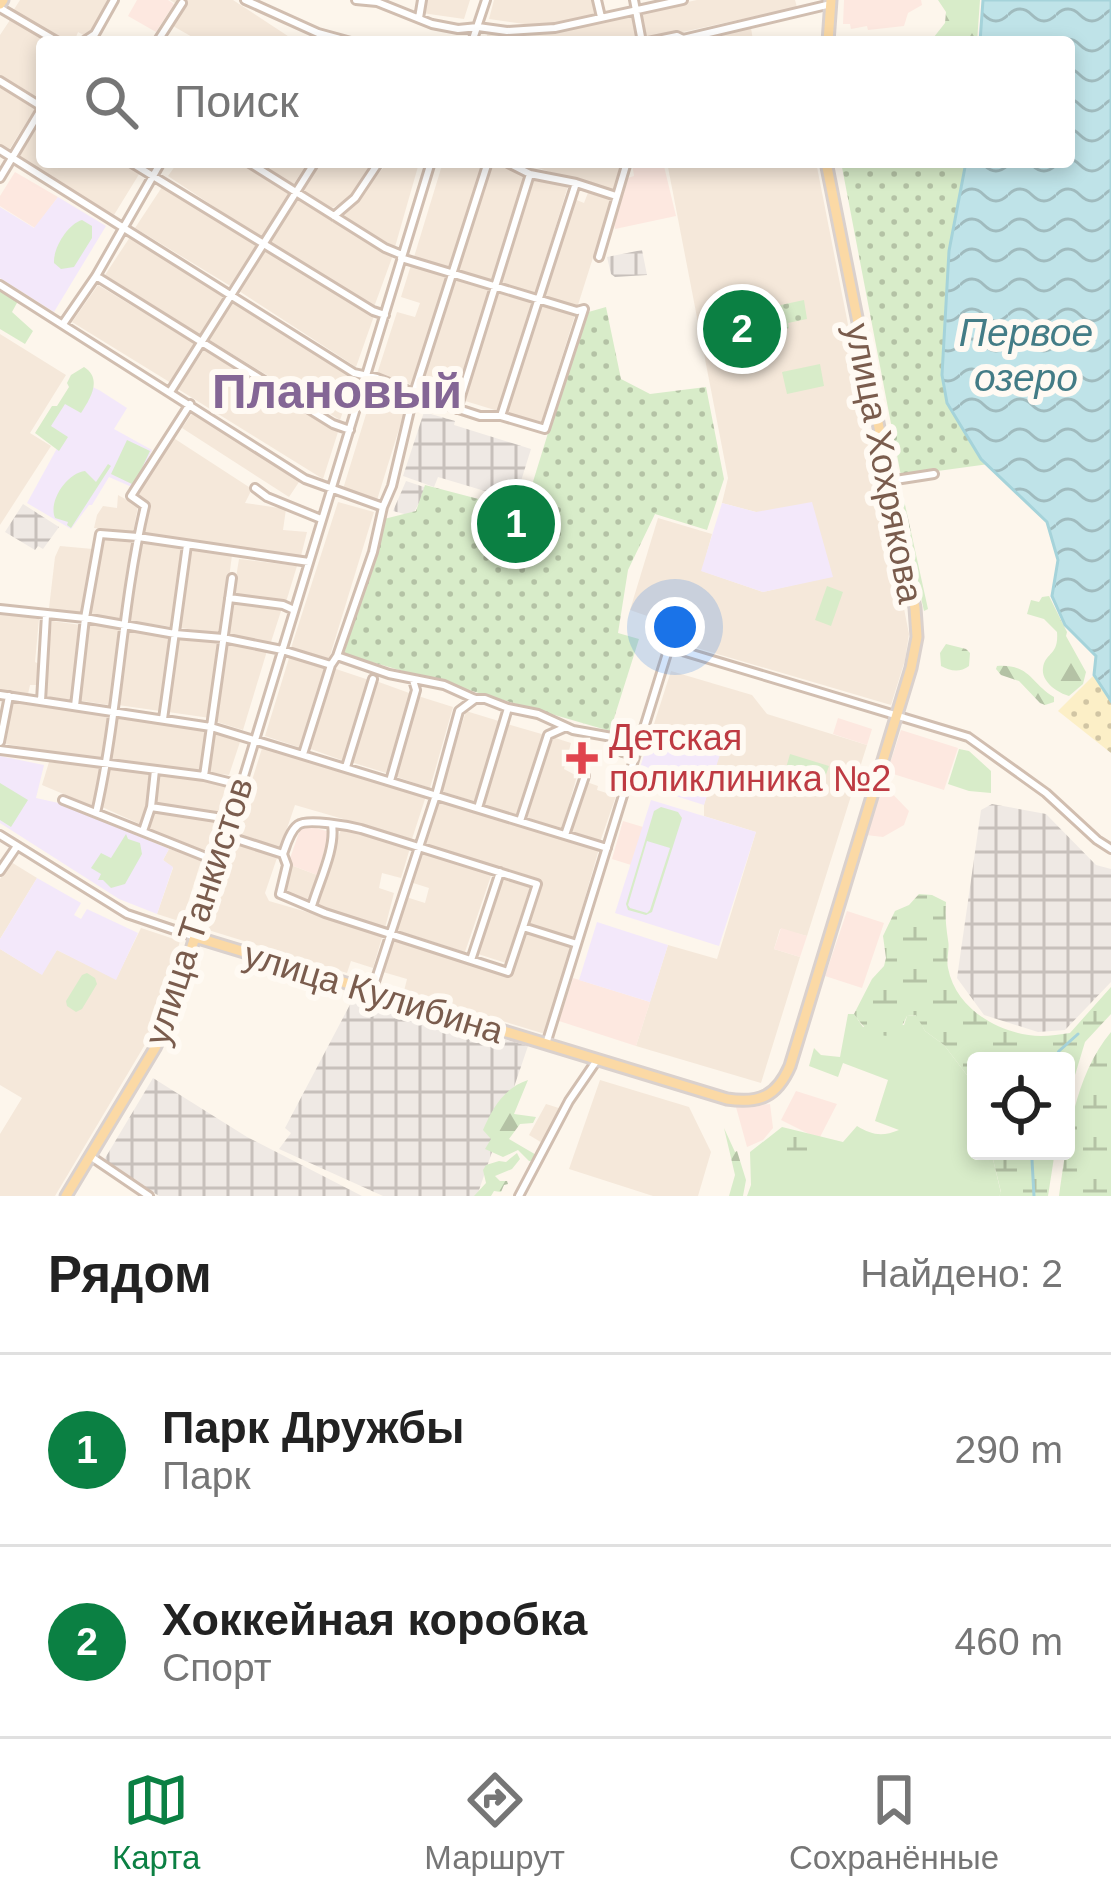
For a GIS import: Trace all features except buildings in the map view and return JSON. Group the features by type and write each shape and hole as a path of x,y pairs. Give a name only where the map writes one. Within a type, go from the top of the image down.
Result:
{"main road":[{"path":"828,36 831,2"},
{"name":"улица Хохрякова","path":"766,1098 790,1066 915,652 917,624 827,168"},
{"name":"улица Кулибина","path":"195,937 728,1099 766,1098"},
{"name":"улица Танкистов","path":"66,1196 164,1030 195,937"}],"street":[{"path":"92,36 114,0"},
{"path":"356,0 377,2 432,24 507,31 543,29 683,0"},
{"path":"419,18 422,0"},
{"path":"474,36 486,0"},
{"path":"597,0 602,17"},
{"path":"634,0 643,36"},
{"path":"248,1 329,36"},
{"path":"695,36 831,2"},
{"path":"162,36 182,3"},
{"path":"1,4 49,36"},
{"path":"0,81 36,104"},
{"path":"0,178 36,118"},
{"path":"0,150 354,373 457,410 545,429 584,310 402,256 258,168"},
{"path":"139,168 385,315"},
{"path":"63,324 157,168"},
{"path":"170,392 311,168"},
{"path":"334,216 355,198 375,168"},
{"name":"улица Танкистов","path":"195,937 429,168"},
{"path":"303,754 367,571 413,396 486,168"},
{"path":"518,168 616,196"},
{"path":"599,257 625,168"},
{"path":"457,410 530,174"},
{"path":"501,416 576,183"},
{"path":"96,276 333,424 350,430"},
{"path":"0,285 305,479 383,507"},
{"path":"96,813 145,506 131,496 190,404"},
{"path":"889,481 934,475"},
{"path":"255,488 322,520"},
{"path":"75,706 100,534 309,562"},
{"path":"163,718 187,545"},
{"path":"205,776 232,578"},
{"path":"229,598 294,610"},
{"path":"0,609 223,638 331,665"},
{"path":"41,701 46,615"},
{"path":"546,1044 669,647 976,741 1111,849"},
{"path":"337,656 538,714 566,728 612,737 622,752 637,756"},
{"path":"361,663 373,679"},
{"path":"346,766 373,679 382,672"},
{"path":"391,781 416,691 413,679"},
{"path":"240,786 205,776 107,766 0,746 4,695 212,727 608,848"},
{"path":"372,991 459,711 476,699"},
{"path":"478,808 508,708"},
{"path":"520,821 548,735 566,728"},
{"path":"143,832 152,807 155,770"},
{"path":"565,835 585,776"},
{"path":"63,800 216,861"},
{"path":"152,807 229,820"},
{"path":"304,821 340,824 418,848 537,884 508,972 280,894 286,865 283,854 304,821"},
{"path":"312,906 334,838 332,825"},
{"name":"улица Кулибина","path":"0,835 127,914 195,937"},
{"path":"224,836 283,854"},
{"path":"0,872 17,846"},
{"path":"471,960 500,872"},
{"path":"524,927 578,944"},
{"path":"518,1196 569,1101 598,1060"},
{"path":"90,1156 149,1196"}],"shaded area":[{"path":"20,0 111,0 88,36 78,32 76,36 54,36 13,11"},
{"path":"137,0 174,4 156,32 128,16"},
{"path":"170,0 233,0 288,36 190,36 166,22 176,4"},
{"path":"425,0 470,0 464,19 422,13"},
{"path":"494,0 593,0 596,14 539,26 489,19"},
{"path":"697,0 795,0 797,7 664,36 645,36 639,12"},
{"path":"844,0 921,0 922,5 908,13 904,26 851,29 850,24 843,24"},
{"path":"633,15 637,36 487,36 488,30 532,34"},
{"path":"10,20 38,36 36,98 0,75 0,35"},
{"path":"750,22 752,36 690,36"},
{"path":"0,85 36,107 9,150 0,145"},
{"path":"36,130 36,167 19,157"},
{"path":"37,168 141,171 114,215"},
{"path":"174,168 250,168 290,193 261,238 168,176"},
{"path":"266,168 304,168 293,185"},
{"path":"316,168 369,168 351,198 330,209 302,192"},
{"path":"383,168 418,168 395,247 343,217"},
{"path":"441,168 481,168 450,267 414,257"},
{"path":"488,168 527,172 492,281 456,270"},
{"path":"538,168 622,168 614,192"},
{"path":"633,168 664,168 676,216 615,229 612,214 624,179 634,176"},
{"path":"668,168 817,168 909,634 891,705 680,643 684,629 630,610 658,518 712,534 702,571 763,592 832,576 766,512 722,503 728,478"},
{"path":"15,172 58,197 35,228 0,206 0,196"},
{"path":"533,175 568,186 535,294 499,283"},
{"path":"162,187 258,245 232,287 135,228"},
{"path":"589,190 612,198 577,308 542,296 574,199 584,203"},
{"path":"58,197 106,226 54,312 0,278 0,207 34,228"},
{"path":"297,198 393,255 374,307 269,243"},
{"path":"130,237 224,296 201,335 105,275"},
{"path":"266,250 374,316 356,367 239,291"},
{"path":"642,250 647,275 611,274 607,257"},
{"path":"411,265 447,276 413,385 377,374 397,312 415,317 420,303 401,297"},
{"path":"455,279 489,289 455,398 421,387"},
{"path":"98,285 195,344 171,383 72,322"},
{"path":"498,290 532,302 498,411 462,400"},
{"path":"232,300 355,378 340,420 208,339"},
{"path":"540,305 575,315 541,424 505,413"},
{"path":"0,334 66,375 30,433 51,446 0,525"},
{"path":"204,350 338,432 323,479 178,389"},
{"path":"75,379 127,408 114,429 152,450 134,488 109,477 71,529 27,503 61,441 46,429"},
{"path":"375,385 409,397 377,500 343,489"},
{"path":"193,412 301,479 289,497 182,428"},
{"path":"424,412 531,449 515,500 438,477 434,487 403,476"},
{"path":"172,437 252,489 245,503 286,509 283,530 307,532 301,556 143,535 149,505 134,494"},
{"path":"406,481 427,488 412,516 393,511"},
{"path":"118,495 138,506 133,533 94,528 103,506 117,508"},
{"path":"338,502 374,512 329,659 291,648"},
{"path":"812,502 833,577 763,592 701,571 722,503 756,512"},
{"path":"23,504 59,527 43,549 35,550 5,532"},
{"path":"102,537 132,541 122,620 88,615"},
{"path":"140,542 184,548 174,627 129,621"},
{"path":"60,546 93,549 83,615 49,608"},
{"path":"191,549 232,555 222,633 180,628"},
{"path":"239,559 297,566 286,602 233,596"},
{"path":"232,600 282,608 271,642 227,635"},
{"path":"0,612 39,619 38,685 30,685 28,694 0,690"},
{"path":"52,621 81,625 71,700 44,696"},
{"path":"87,624 120,629 109,705 77,700"},
{"path":"129,628 171,635 160,711 118,705"},
{"path":"178,636 220,642 210,718 168,712"},
{"path":"224,642 267,651 243,730 214,721"},
{"path":"290,655 326,668 301,748 265,736"},
{"path":"333,668 369,680 344,761 308,748"},
{"path":"671,671 752,695 767,714 867,745 807,936 780,929 774,949 800,957 761,1083 636,1046 668,945 717,959 756,832 704,816 722,745 654,724"},
{"path":"376,681 412,694 386,773 351,762"},
{"path":"418,696 453,707 430,788 394,776"},
{"path":"12,701 111,715 105,761 6,744"},
{"path":"466,711 502,722 476,802 441,791"},
{"path":"117,715 207,728 201,771 111,759"},
{"path":"838,718 872,729 867,745 833,734"},
{"path":"507,724 545,735 518,815 482,804"},
{"path":"654,724 723,745 704,805 635,783"},
{"path":"213,730 241,739 229,775 207,772"},
{"path":"901,730 958,748 944,790 887,772"},
{"path":"549,736 571,743 564,769 577,776 562,829 525,817"},
{"path":"263,745 426,796 412,839 295,805 280,849 235,835"},
{"path":"0,756 44,765 36,798 63,804 169,849 163,860 173,867 157,914 119,899 0,823"},
{"path":"49,762 103,768 94,807 42,785"},
{"path":"110,769 151,772 142,825 102,807"},
{"path":"157,774 226,785 218,814 153,805"},
{"path":"584,781 616,796 600,842 567,832"},
{"path":"882,783 909,811 904,825 883,837 866,835"},
{"path":"438,799 599,849 573,939 526,924 540,879 423,844"},
{"path":"651,800 756,832 719,946 615,913"},
{"path":"992,804 1046,814 1096,865 1111,869 1111,982 1065,1030 1038,1032 984,1015 957,978 981,810"},
{"path":"154,812 216,819 207,853 150,829"},
{"path":"623,821 643,827 631,865 612,859"},
{"path":"302,824 330,832 317,875 288,864"},
{"path":"342,826 410,848 401,878 382,873 379,888 394,893 385,928 316,905"},
{"path":"233,840 278,855 265,893 269,901 383,934 373,968 351,961 347,973 205,929"},
{"path":"169,849 202,858 182,922 157,914 173,868 163,860"},
{"path":"421,850 492,873 465,952 396,930 406,897 425,903 429,888 410,882"},
{"path":"11,862 37,878 0,939 0,879"},
{"path":"288,864 317,875 308,901 283,892"},
{"path":"500,875 531,884 506,963 475,953"},
{"path":"37,878 81,903 74,915 81,919 87,909 138,933 116,980 57,950 42,975 0,949 0,939"},
{"path":"847,911 884,923 862,988 825,976"},
{"path":"597,922 668,945 650,1002 579,980"},
{"path":"141,928 180,941 156,1026 55,1196 0,1196 0,1134 22,1098 0,1085 0,949 41,974 57,950 116,979"},
{"path":"781,928 807,936 800,957 774,949"},
{"path":"526,931 572,946 545,1034 404,991 407,979 383,972 394,936 509,974"},
{"path":"573,978 650,1002 636,1046 559,1021"},
{"path":"354,997 528,1046 477,1196 383,1196 279,1149 291,1133 285,1128"},
{"path":"153,1078 247,1137 362,1196 159,1196 104,1160"},
{"path":"600,1080 689,1107 711,1152 698,1196 653,1196 569,1169"},
{"path":"796,1091 837,1104 819,1139 781,1120"},
{"path":"546,1104 562,1109 544,1144 529,1135"},
{"path":"770,1104 773,1128 763,1140 747,1147 736,1107"}],"green space":[{"path":"938,0 980,0 977,36 935,36 945,23 946,12"},
{"path":"842,168 965,168 948,254 942,375 981,459 989,464 901,476"},
{"path":"82,220 92,226 92,238 74,267 61,269 54,263 59,244"},
{"path":"0,290 18,301 12,312 33,331 25,344 0,329"},
{"path":"804,300 807,319 788,323 789,328 780,330 780,335 759,339 753,311"},
{"path":"606,307 621,379 650,394 706,387 724,479 707,530 655,514 628,570 618,633 639,639 610,731 344,654 384,519 416,511 425,485 524,511 585,313"},
{"path":"820,364 824,386 787,394 782,372"},
{"path":"84,367 93,377 93,389 81,413 65,404 51,426 68,437 59,451 35,433 69,387 71,375"},
{"path":"127,440 150,451 134,485 111,474"},
{"path":"108,464 71,528 55,518 54,504 66,482 85,471 96,482"},
{"path":"902,491 928,609 924,611 898,493"},
{"path":"827,586 843,592 831,626 815,620"},
{"path":"1049,596 1086,672 1083,684 1069,696 1051,686 1043,673 1057,632 1044,619 1027,614 1031,600 1039,602"},
{"path":"946,644 966,649 969,666 955,670 941,666 940,653"},
{"path":"997,666 1024,671 1054,702 1040,703 1019,681 1001,675"},
{"path":"959,749 969,751 991,771 991,793 948,784"},
{"path":"790,754 829,766 822,786 784,775"},
{"path":"0,783 28,800 11,827 0,820"},
{"path":"661,807 682,818 652,912 646,915 628,910 626,904 654,811","holes":["647,841 670,848 650,910 630,908"]},
{"path":"126,834 140,843 142,854 125,884 111,888 91,868 101,853 111,858"},
{"path":"919,894 946,902 953,983 970,1008 996,1025 1026,1035 1070,1033 1111,987 1111,1014 1085,1042 1075,1075 1075,1052 967,1052 967,1075 916,1015 907,1016 897,1036 863,1026 854,1014 884,966 883,936 895,911"},
{"path":"87,973 97,984 76,1012 66,1001"},
{"path":"848,1014 854,1014 863,1027 904,1025 907,1016 917,1015 925,1031 944,1045 967,1075 967,1160 993,1160 999,1196 747,1196 750,1152 782,1127 843,1142 857,1126 877,1134 899,1130 875,1121 888,1080 843,1063 838,1077 809,1066 814,1048 821,1055 840,1057"},
{"path":"1111,1032 1111,1196 1059,1196 1065,1160 1075,1160 1075,1109 1080,1089"},
{"path":"528,1080 514,1114 536,1117 533,1123 520,1124 509,1139 538,1156 535,1161 518,1150 503,1157 485,1149 491,1139 483,1130 495,1106 512,1088"},
{"path":"724,1128 746,1180 743,1196 729,1196 735,1175"},
{"path":"788,1131 818,1141 804,1166 786,1167"},
{"path":"517,1153 520,1159 512,1169 495,1176 507,1181 501,1192 474,1196 486,1183 486,1165 506,1162"},
{"path":"993,1160 1054,1160 1048,1196 999,1196"}],"sand":[{"path":"1094,675 1111,701 1111,753 1058,711"}],"water":[{"name":"Первое озеро","path":"983,0 1111,0 1111,701 1094,675 1096,656 1065,625 1052,596 1058,560 1047,522 981,459 947,403 942,375 949,251 965,168 1075,168 1075,36 980,36"}],"waterway":[{"path":"1058,1052 1078,1034"},
{"path":"1032,1160 1034,1196"}],"place":[{"name":"Хоккейная коробка","path":"742,329"},
{"name":"Парк Дружбы","path":"516,524"},
{"name":"Детская поликлиника №2","path":"582,758"}],"district":[{"name":"Плановый","path":"337,391"}]}
